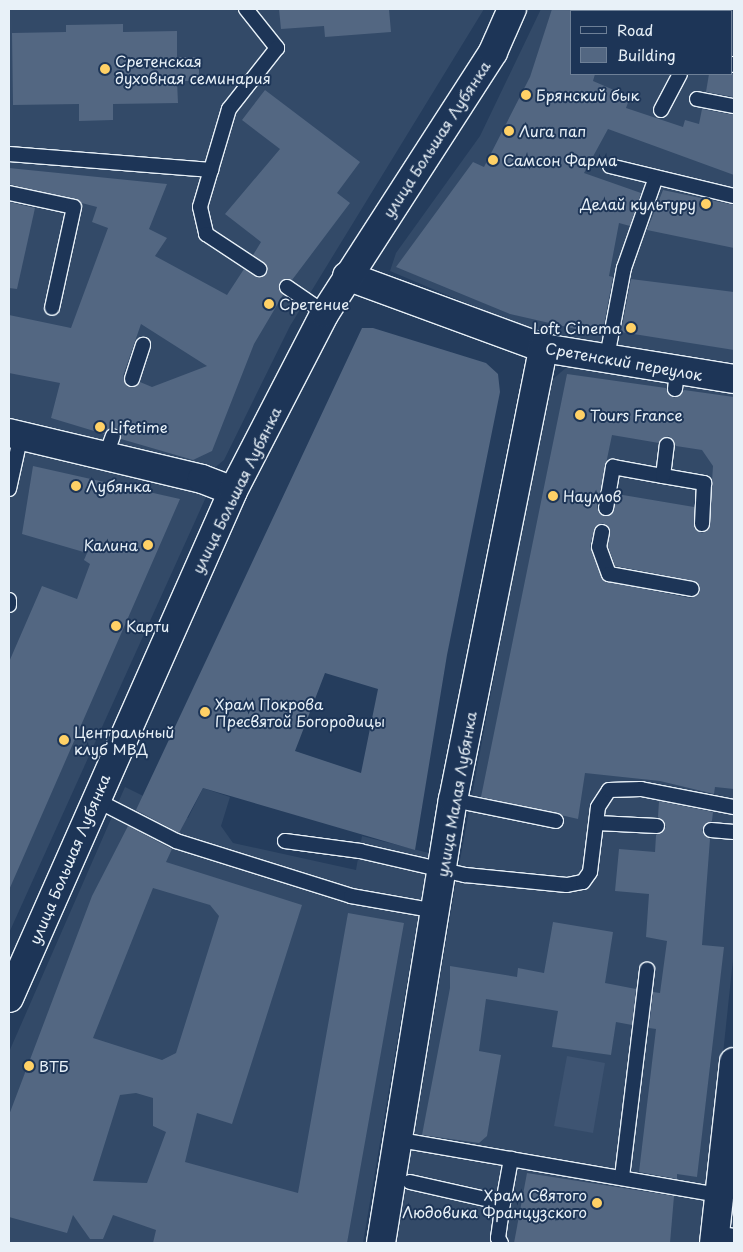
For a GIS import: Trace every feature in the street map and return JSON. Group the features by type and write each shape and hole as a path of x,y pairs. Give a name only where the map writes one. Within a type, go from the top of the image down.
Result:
{"street":[{"name":"улица Большая Лубянка","path":"9,998 94,799 232,491 325,313 347,276 480,74 512,9"},
{"name":"Сретенский переулок","path":"347,276 543,348 676,380 734,380"},
{"name":"улица Малая Лубянка","path":"381,1243 400,1140 453,800 543,348"},
{"path":"15,434 109,446 232,491"},
{"path":"721,1237 734,1062"}],"lane":[{"path":"246,9 277,48 229,109 200,206 206,234 259,269"},
{"path":"661,110 679,75"},
{"path":"697,99 734,106"},
{"path":"9,154 211,170"},
{"path":"610,166 655,180 734,196"},
{"path":"606,362 624,268 655,180"},
{"path":"9,193 74,207 52,308"},
{"path":"287,287 325,313"},
{"path":"132,379 143,345"},
{"path":"9,489 15,434"},
{"path":"663,476 667,445"},
{"path":"606,508 613,467 704,483 702,524"},
{"path":"602,532 599,547 609,574 692,589"},
{"path":"9,600 9,605"},
{"path":"285,841 442,870 554,884 583,882 590,872 602,795 620,788 734,807"},
{"path":"94,799 176,842 351,896 436,911"},
{"path":"453,800 556,822"},
{"path":"597,823 657,826"},
{"path":"711,830 734,832"},
{"path":"622,1177 647,970"},
{"path":"400,1140 724,1192"},
{"path":"501,1243 503,1203 511,1159"},
{"path":"410,1182 503,1203"}],"shaded area":[{"path":"9,9 484,9 290,326 224,460 212,470 9,423"},
{"path":"541,9 734,9 734,363 613,348 535,332 390,271 396,253 480,136"},
{"path":"568,366 734,389 734,950 703,1243 396,1243 455,887 520,536 553,379"},
{"path":"9,446 205,492 206,497 9,933"},
{"path":"125,787 188,818 203,788 230,797 221,826 233,843 356,870 362,836 429,853 363,1243 9,1243 9,1052"},
{"path":"567,1056 605,1063 593,1133 554,1126"},
{"path":"734,1184 734,1243 728,1243"}],"building":[{"path":"279,9 389,9 391,32 325,37 324,26 281,29"},
{"path":"552,9 572,9 570,10 570,75 595,75 593,81 630,97 626,108 683,127 685,120 699,124 702,109 734,115 734,175 608,129 584,173 641,193 630,226 619,223 609,276 613,277 603,330 598,334 510,314 396,267 473,162 484,167 530,77"},
{"name":"Сретенская духовная семинария","path":"123,24 123,32 177,31 177,57 199,57 199,81 177,81 178,103 113,104 113,120 79,121 79,104 13,105 12,33 66,32 66,25"},
{"path":"734,74 734,97 706,92 709,75"},
{"path":"265,90 360,162 337,193 350,203 292,280 280,282 283,295 254,344 212,451 193,460 121,439 116,428 104,434 51,418 60,383 9,373 9,315 71,328 108,228 92,222 97,207 9,184 9,168 167,184 149,229 167,238 155,256 227,295 244,269 259,278 268,270 253,255 261,242 225,214 280,149 242,120","holes":["141,324 207,366 152,387 140,382 129,387 123,376"]},
{"path":"663,190 734,205 734,248 647,230"},
{"path":"9,202 35,208 17,289 9,288"},
{"path":"631,279 734,292 734,350 621,332"},
{"path":"362,328 373,328 486,363 498,374 500,392 447,655 415,850 203,788 179,833 136,810","holes":["325,673 378,689 361,773 295,751"]},
{"path":"567,374 666,388 674,398 684,390 734,397 734,789 715,787 714,794 660,781 585,773 578,819 481,797","holes":["612,435 659,443 669,436 676,446 702,450 713,466 709,529 702,533 694,528 694,507 617,494 612,514 600,514 597,507","603,523 610,530 608,546 615,566 694,581 700,586 699,594 690,598 604,581 590,546 595,527"]},
{"path":"33,466 180,499 9,890 9,662 42,586 77,599 90,564 84,560 87,553 22,534"},
{"path":"659,801 713,812 712,821 702,830 710,839 702,945 724,947 697,1177 677,1174 677,1179 639,1172 656,1029 649,1028 653,992 660,993 667,941 646,937 649,894 615,891 619,849 655,852 656,835 666,827 658,817"},
{"path":"128,826 172,849 166,862 302,905 232,1124 197,1113 185,1162 298,1193 348,913 404,923 347,1243 153,1243 156,1230 113,1215 103,1239 90,1239 73,1215 67,1233 9,1217 9,1115 92,896","holes":["153,888 210,905 219,916 176,1053 162,1060 93,1038","136,1093 153,1098 153,1126 166,1132 147,1183 93,1181 120,1095"]},
{"path":"553,922 613,932 605,983 636,989 632,1025 616,1022 611,1055 552,1047 558,1011 486,999 479,1051 501,1055 487,1136 479,1143 422,1135 450,988 450,966 517,977 518,968 544,973"},
{"name":"Храм Святого Людовика Французского","path":"527,1173 674,1196 670,1243 514,1243"}],"place":[{"name":"Сретенская духовная семинария","path":"105,69"},
{"name":"Брянский бык","path":"526,95"},
{"name":"Лига пап","path":"509,131"},
{"name":"Самсон Фарма","path":"493,160"},
{"name":"Делай культуру","path":"706,204"},
{"name":"Сретение","path":"269,304"},
{"name":"Loft Cinema","path":"631,328"},
{"name":"Tours France","path":"580,415"},
{"name":"Lifetime","path":"100,427"},
{"name":"Лубянка","path":"76,486"},
{"name":"Наумов","path":"553,496"},
{"name":"Калина","path":"148,545"},
{"name":"Карти","path":"116,626"},
{"name":"Храм Покрова Пресвятой Богородицы","path":"205,712"},
{"name":"Центральный клуб МВД","path":"64,740"},
{"name":"ВТБ","path":"29,1066"},
{"name":"Храм Святого Людовика Французского","path":"597,1203"}]}
